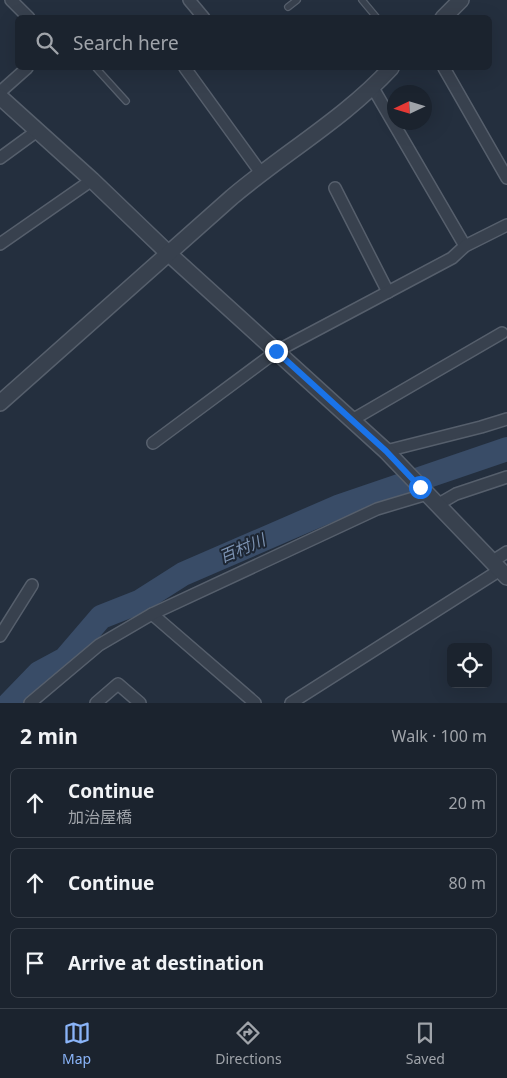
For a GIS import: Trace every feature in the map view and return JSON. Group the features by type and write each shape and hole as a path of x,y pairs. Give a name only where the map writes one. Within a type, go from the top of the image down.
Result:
{"street":[{"path":"11,0 26,15"},
{"path":"189,0 202,15"},
{"path":"446,15 462,0"},
{"path":"0,92 25,70"},
{"path":"186,70 261,173"},
{"path":"0,403 261,173 332,121 373,88 389,70"},
{"path":"445,70 507,178"},
{"path":"373,88 465,246"},
{"path":"0,97 386,451 500,569"},
{"path":"0,158 37,131"},
{"path":"0,244 92,180"},
{"path":"335,188 388,292"},
{"path":"154,443 276,351 452,258 465,246 507,225"},
{"path":"352,420 502,333"},
{"path":"386,451 507,419"},
{"path":"30,703 99,646 152,614 377,509 428,496 456,494 507,477"},
{"path":"296,702 500,569 507,552"},
{"path":"0,636 32,585"},
{"path":"152,614 255,703"},
{"path":"96,703 118,684 140,703"}],"lane":[{"path":"288,7 297,0"},
{"path":"362,0 374,15"},
{"path":"98,70 126,100"}],"waterway":[{"name":"百村川","path":"10,703 39,673 65,659 101,617 139,602 183,574 340,506 507,449"}],"route":[{"path":"276,351 386,451 420,487"}]}
